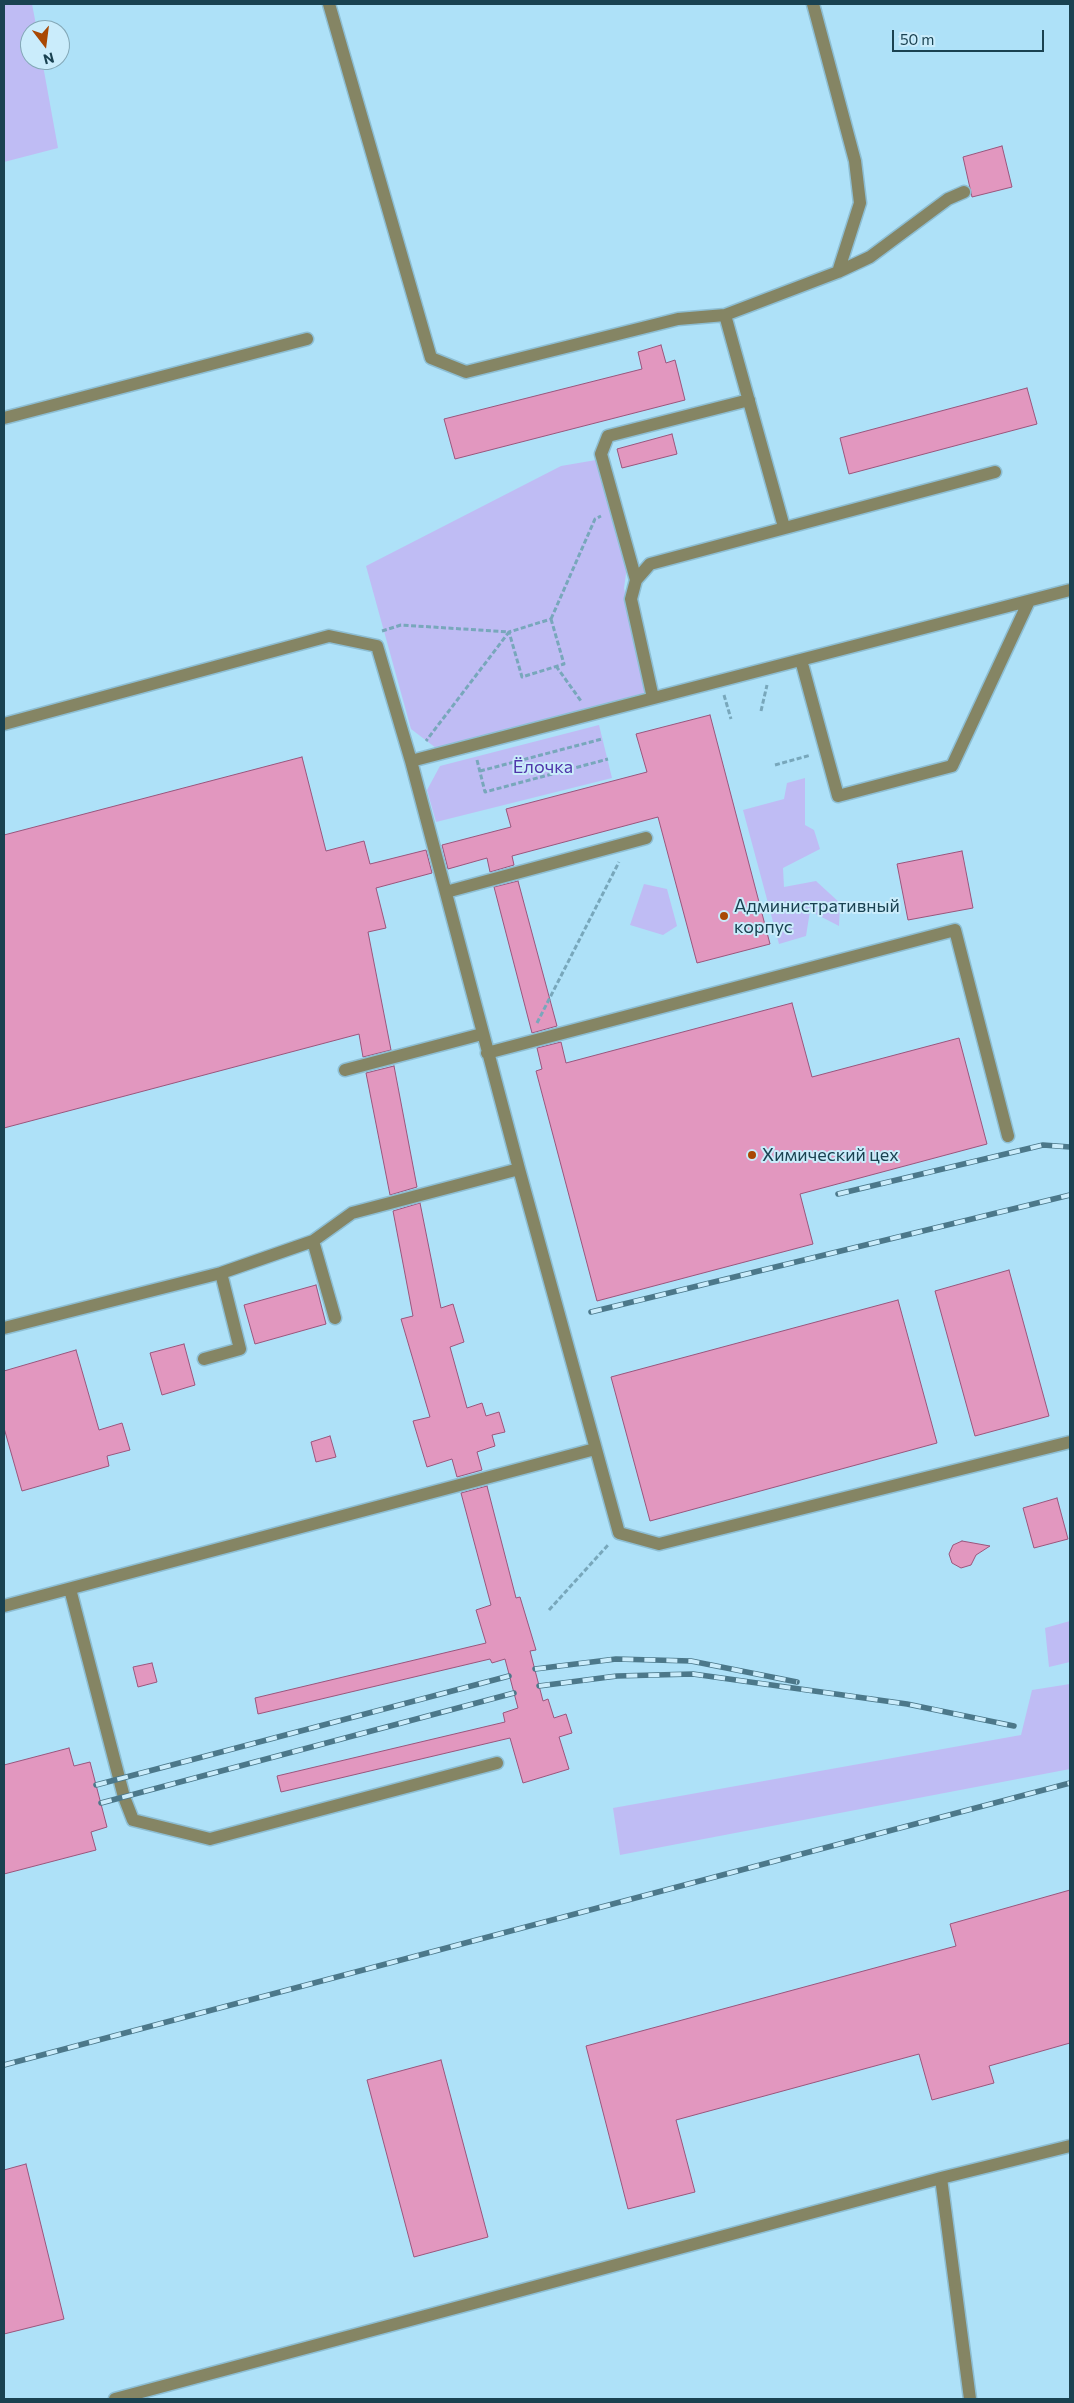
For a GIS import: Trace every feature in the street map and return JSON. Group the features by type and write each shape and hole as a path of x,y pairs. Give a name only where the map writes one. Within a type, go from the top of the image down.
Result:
{"street":[{"path":"329,4 431,358 466,372 678,319 725,315 838,272 870,257 948,199 964,192"},
{"path":"814,4 855,161 860,203 838,272"},
{"path":"725,315 784,527"},
{"path":"4,418 308,339"},
{"path":"636,580 601,454 608,436 749,400"},
{"path":"652,698 631,599 636,580 650,564 995,472"},
{"path":"411,761 1070,590"},
{"path":"801,660 838,796 952,766 1029,601"},
{"path":"4,724 329,636 377,646 411,761 487,1053 619,1533 659,1544 1070,1442"},
{"path":"446,892 646,838"},
{"path":"487,1053 955,930 1008,1136"},
{"path":"345,1070 482,1034"},
{"path":"4,1328 221,1273 312,1241 352,1213 519,1169"},
{"path":"312,1241 335,1318"},
{"path":"204,1359 240,1349 221,1273"},
{"path":"4,1606 596,1449"},
{"path":"70,1589 120,1779 133,1820 210,1839 497,1764"},
{"path":"115,2399 941,2178 1070,2146"},
{"path":"941,2178 970,2399"}],"path":[{"path":"509,632 522,676 564,664 550,619 595,519 616,509"},
{"path":"377,646 381,631 401,625 509,632 550,619"},
{"path":"411,761 509,632"},
{"path":"556,666 590,715"},
{"path":"761,711 770,668"},
{"path":"720,681 731,719"},
{"path":"480,771 602,739"},
{"path":"473,745 485,792 608,759"},
{"path":"775,765 826,751"},
{"path":"527,1042 628,843"},
{"path":"549,1610 619,1533"}],"green space":[{"path":"4,4 32,4 35,20 20,20 20,70 44,70 58,148 4,162"},
{"path":"596,460 627,567 624,588 645,693 436,748 411,729 366,566 561,466"},
{"name":"Ёлочка","path":"599,725 612,778 436,822 427,790 440,766"},
{"path":"805,778 805,825 814,830 820,849 783,868 784,887 816,881 840,903 839,926 810,911 806,936 779,944 743,810 784,799 787,783"},
{"path":"644,884 667,889 677,926 663,935 630,925"},
{"path":"1070,1621 1070,1662 1049,1667 1045,1628"},
{"path":"1070,1684 1070,1769 620,1855 613,1808 1021,1735 1032,1690"}],"building":[{"path":"1002,146 1012,187 972,197 963,157"},
{"path":"661,345 666,363 675,360 685,400 455,459 444,419 642,369 638,352"},
{"path":"1027,388 1037,424 849,474 840,438"},
{"path":"672,434 677,454 622,468 617,449"},
{"name":"Административный корпус","path":"710,715 770,944 697,963 658,817 512,856 514,865 490,872 487,858 448,869 442,845 511,827 506,809 647,772 636,734"},
{"path":"302,757 326,851 364,841 370,864 426,850 432,873 376,888 386,928 368,932 391,1050 363,1057 359,1034 4,1128 4,835"},
{"path":"962,851 973,908 908,920 897,864"},
{"path":"518,881 557,1026 532,1033 494,887"},
{"name":"Химический цех","path":"792,1003 812,1077 959,1038 987,1144 800,1194 813,1244 597,1301 536,1071 542,1069 537,1048 561,1042 566,1063"},
{"path":"394,1066 417,1187 390,1195 366,1073"},
{"path":"420,1203 441,1308 453,1304 464,1342 450,1347 467,1408 482,1403 486,1416 499,1412 505,1432 492,1435 495,1446 477,1452 482,1470 457,1477 452,1459 427,1467 413,1421 430,1417 401,1319 413,1316 393,1211"},
{"path":"1009,1270 1049,1416 975,1436 935,1291"},
{"path":"316,1285 326,1324 255,1344 244,1305"},
{"path":"898,1300 937,1443 650,1521 611,1377"},
{"path":"184,1344 195,1385 162,1395 150,1353"},
{"path":"76,1350 99,1430 122,1423 130,1450 107,1456 109,1466 22,1491 4,1428 4,1371"},
{"path":"330,1436 336,1457 316,1462 311,1442"},
{"path":"487,1486 516,1598 520,1597 536,1650 530,1651 543,1701 548,1699 554,1718 566,1714 572,1733 559,1737 569,1769 523,1783 510,1738 281,1792 277,1776 505,1722 503,1713 518,1708 505,1659 492,1663 490,1659 258,1714 255,1698 486,1643 476,1610 491,1605 461,1493"},
{"path":"1057,1498 1068,1539 1034,1548 1023,1508"},
{"path":"962,1541 990,1546 976,1555 971,1565 961,1568 952,1563 949,1554 953,1545"},
{"path":"152,1663 157,1682 138,1687 133,1667"},
{"path":"69,1748 74,1766 90,1762 107,1827 91,1832 96,1850 4,1874 4,1765"},
{"path":"1070,1890 1070,2043 989,2066 994,2083 932,2100 919,2054 676,2120 695,2192 628,2209 586,2046 956,1946 950,1924"},
{"path":"441,2060 488,2237 414,2257 367,2080"},
{"path":"26,2164 64,2319 4,2334 4,2170"}],"railway":[{"path":"838,1194 1043,1145 1070,1147"},
{"path":"591,1312 1070,1195"},
{"path":"535,1669 616,1659 691,1661 797,1682"},
{"path":"539,1686 617,1676 693,1674 907,1704 1014,1726"},
{"path":"96,1785 509,1676"},
{"path":"101,1803 514,1693"},
{"path":"4,2065 1070,1783"}],"place":[{"name":"Административный корпус","path":"724,916"},
{"name":"Химический цех","path":"752,1155"}]}
